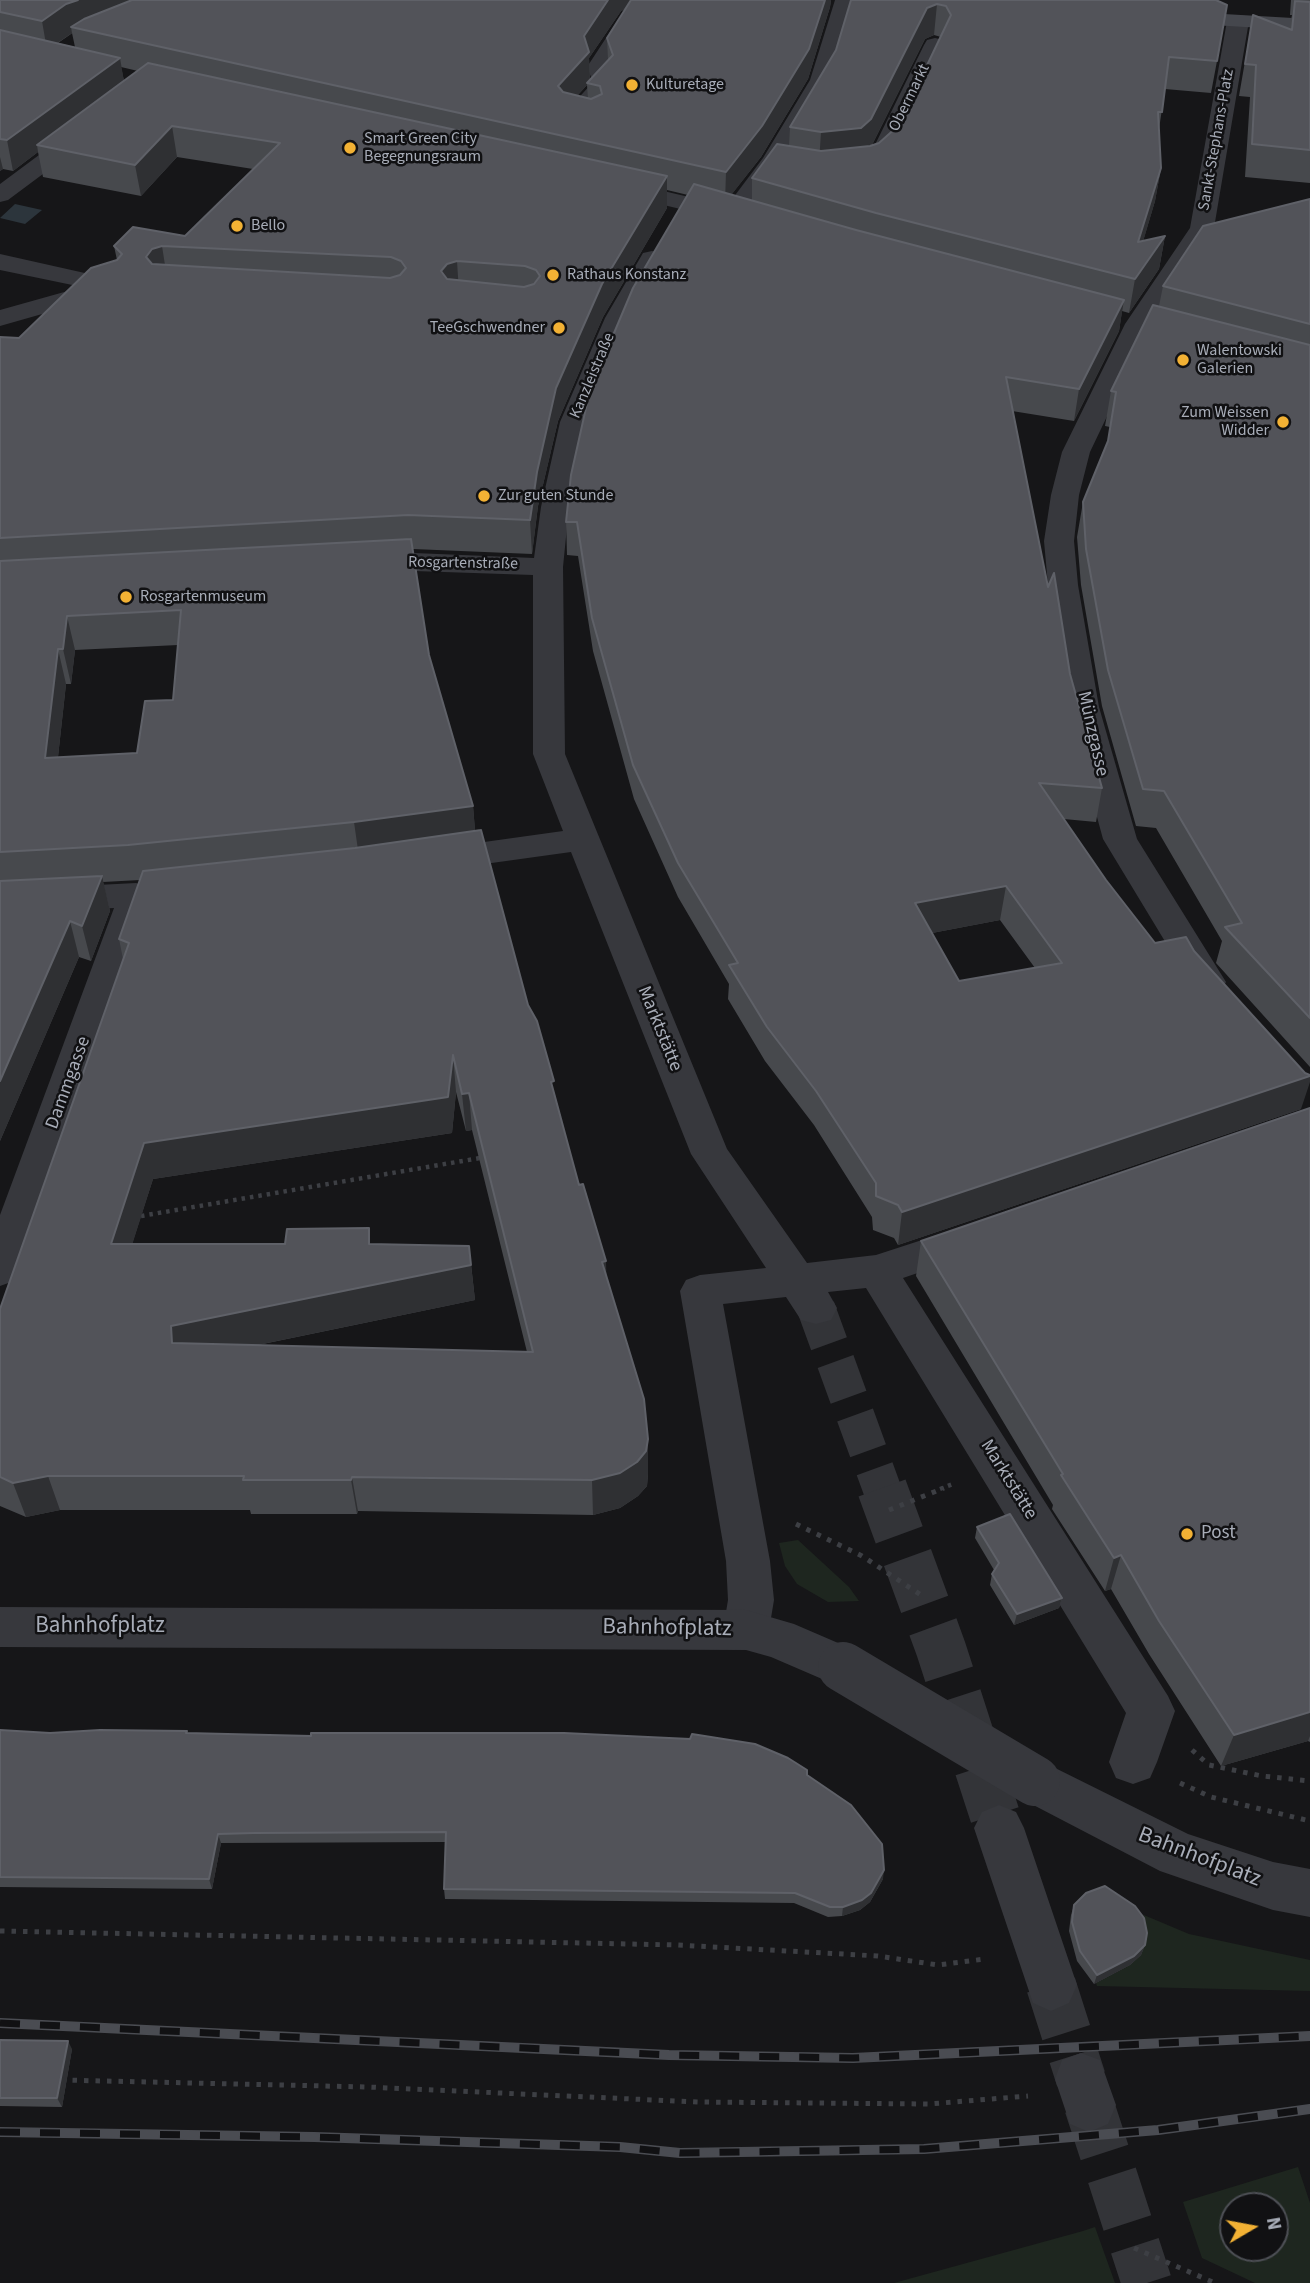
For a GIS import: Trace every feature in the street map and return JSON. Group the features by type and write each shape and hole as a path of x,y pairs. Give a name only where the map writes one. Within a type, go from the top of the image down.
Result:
{"main road":[{"path":"1149,15 1310,24"}],"street":[{"path":"733,214 768,166 821,80 845,0"},
{"name":"Sankt-Stephans-Platz","path":"1137,324 1202,228 1238,21"},
{"name":"Obermarkt","path":"840,172 867,169 881,157 935,45"},
{"path":"0,195 103,118"},
{"path":"768,166 798,171"},
{"path":"592,181 674,221 733,214 757,222"},
{"name":"Kanzleistraße","path":"548,567 555,507 573,422 607,317 674,221"},
{"path":"0,262 112,286 0,318"},
{"name":"Münzgasse","path":"1137,324 1076,452 1065,495 1059,541 1063,585 1083,707 1120,839 1200,974 1228,1004"},
{"name":"Rosgartenstraße","path":"340,565 414,562 548,567"},
{"name":"Marktstätte","path":"548,567 549,754 710,1154 807,1295"},
{"path":"398,865 583,838"},
{"name":"Dammgasse","path":"0,902 149,894 0,1270"},
{"path":"746,1630 751,1600 748,1561 700,1291 807,1295 1000,1229"},
{"name":"Marktstätte","path":"877,1271 1151,1711"},
{"name":"Bahnhofplatz","path":"0,1628 451,1626 746,1630 789,1643 843,1667 1035,1781 1177,1854 1292,1889"},
{"path":"1133,1762 1151,1711"},
{"path":"999,1828 1051,1986"}],"lane":[{"path":"592,122 571,116 602,83 596,67 629,15"}],"path":[{"path":"141,1216 480,1158"},
{"path":"889,1510 961,1481"},
{"path":"813,1532 862,1556 921,1595"},
{"path":"1151,1711 1209,1765 1262,1776 1310,1781"},
{"path":"1133,1762 1211,1797 1310,1821"},
{"path":"0,1931 678,1945 878,1956 938,1965 983,1959"},
{"path":"55,2080 368,2087 698,2102 929,2104 1069,2093"},
{"path":"1134,2248 1215,2283"}],"shaded area":[{"path":"15,204 42,210 25,224 0,218"},
{"path":"798,1540 849,1587 859,1601 828,1602 797,1584 785,1566 779,1543"},
{"path":"1120,1905 1189,1934 1310,1960 1310,1991 1097,1986 1096,1983 1130,1965 1141,1954"},
{"path":"1298,2167 1310,2203 1310,2283 1255,2283 1202,2258 1183,2202"},
{"path":"1095,2227 1115,2283 894,2283 1083,2231"}],"building":[{"path":"0,0 78,0 66,4 42,21 0,12"},
{"path":"132,0 608,0 584,36 589,52 558,86 563,92 591,99 602,94 600,86 587,83 613,55 607,38 631,0 825,0 809,49 762,126 726,172 71,27"},
{"path":"851,0 1216,0 1227,5 1217,61 1169,57 1162,112 1158,112 1161,168 1138,242 1165,236 1135,279 876,213 752,178 777,144 821,151 870,146 879,143 898,126 951,15 946,6 937,4 927,8 871,119 861,128 821,132 790,127 836,50"},
{"path":"1295,1 1310,2 1310,150 1252,144 1256,65 1245,64 1253,15 1292,30"},
{"path":"0,30 120,58 7,140 0,139"},
{"path":"148,63 667,176 602,284 556,388 537,472 530,520 408,515 0,538 0,337 19,338 91,268 117,260 122,254 114,246 133,227 185,236 280,143 172,126 135,165 37,145","holes":["162,246 391,257 401,261 406,268 400,275 390,278 152,264 146,257 152,249","457,261 525,266 536,270 540,276 534,284 524,287 447,279 441,271 447,264"]},
{"path":"694,184 856,230 1124,300 1079,389 1006,377 1048,587 1054,573 1070,674 1102,788 1039,783 1106,880 1155,943 1186,937 1194,951 1310,1076 902,1212 898,1205 876,1196 876,1183 816,1091 767,1027 729,965 738,963 678,863 633,765 592,618 577,522 566,522 571,475 590,390 633,288","holes":["1006,886 1062,963 959,981 915,903"]},
{"path":"1310,199 1310,324 1163,286 1203,226"},
{"path":"1153,305 1310,345 1310,1018 1225,927 1242,923 1164,791 1143,789 1108,670 1086,549 1083,502 1108,441 1116,392 1111,391"},
{"path":"411,539 429,655 473,806 354,822 128,845 0,852 0,561","holes":["181,610 173,700 145,701 137,753 45,758 58,649 63,649 67,616"]},
{"path":"481,830 528,1005 537,1021 554,1081 551,1082 579,1185 583,1184 606,1261 602,1262 644,1399 648,1439 646,1451 637,1462 620,1473 592,1480 352,1477 351,1480 243,1480 244,1476 48,1476 13,1483 0,1477 0,1309 129,943 119,939 143,871 355,848","holes":["453,1055 462,1094 469,1093 533,1352 172,1343 171,1326 471,1265 469,1246 369,1244 369,1228 287,1229 285,1244 111,1244 144,1143 448,1097"]},
{"path":"102,876 82,926 70,921 0,1081 0,881"},
{"path":"1310,1108 1310,1712 1234,1735 1159,1621 1121,1555 1114,1558 1061,1475 1063,1474 921,1241"},
{"path":"1010,1514 1062,1598 1017,1614 992,1574 999,1563 977,1527"},
{"path":"0,1730 50,1733 100,1730 187,1731 186,1733 311,1736 311,1733 564,1733 690,1739 692,1734 755,1744 788,1758 807,1770 807,1775 851,1805 882,1844 884,1870 871,1893 862,1900 843,1907 830,1907 795,1893 444,1889 446,1832 254,1833 218,1834 209,1879 0,1877"},
{"path":"1105,1886 1135,1906 1144,1918 1147,1933 1145,1945 1134,1956 1097,1975 1080,1951 1072,1922 1074,1905 1086,1893"},
{"path":"0,2040 68,2041 57,2098 0,2098"}],"tunnel":[{"path":"816,1308 882,1489"},
{"path":"882,1488 941,1649 999,1828"},
{"path":"1051,1985 1081,2079"},
{"path":"1089,2105 1147,2283"}],"railway":[{"path":"0,2023 669,2055 853,2058 1310,2036"},
{"path":"0,2132 314,2137 620,2147 680,2153 924,2149 1158,2130 1310,2109"}],"place":[{"name":"Kulturetage","path":"632,85"},
{"name":"Smart Green City Begegnungsraum","path":"350,148"},
{"name":"Bello","path":"237,226"},
{"name":"Rathaus Konstanz","path":"553,275"},
{"name":"TeeGschwendner","path":"559,328"},
{"name":"Walentowski Galerien","path":"1183,360"},
{"name":"Zum Weissen Widder","path":"1283,422"},
{"name":"Zur guten Stunde","path":"484,496"},
{"name":"Rosgartenmuseum","path":"126,597"},
{"name":"Post","path":"1187,1534"}]}
